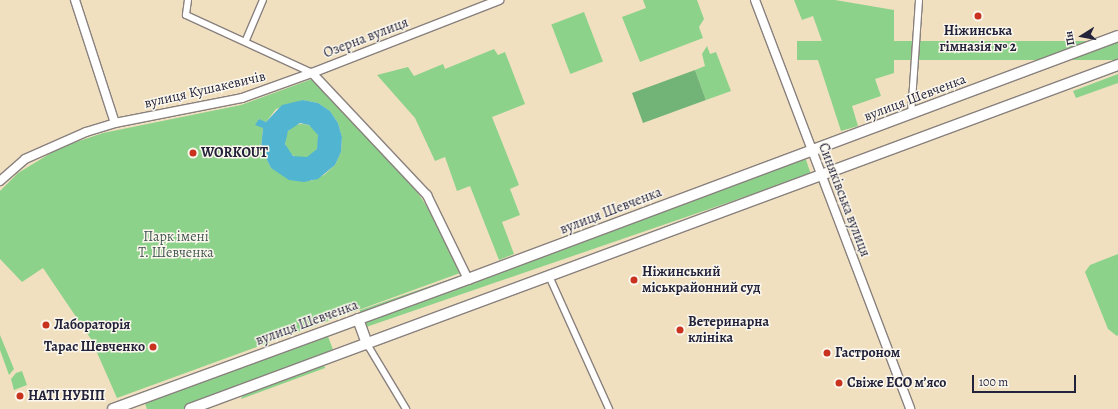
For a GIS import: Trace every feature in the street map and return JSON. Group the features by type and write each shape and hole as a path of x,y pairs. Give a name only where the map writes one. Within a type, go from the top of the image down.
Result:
{"main road":[{"name":"вулиця Шевченка","path":"113,409 139,404 358,319 468,280 911,115 1118,36"},
{"path":"190,409 1118,65"},
{"path":"358,319 367,344"}],"street":[{"path":"75,0 114,123"},
{"name":"Озерна вулиця","path":"188,0 186,15 246,40 312,73 499,0"},
{"path":"246,40 263,0"},
{"name":"Синяківська вулиця","path":"755,0 820,176 910,409"},
{"path":"911,115 919,0"},
{"path":"312,73 426,195 468,280"},
{"name":"вулиця Кушакевичів","path":"0,181 15,166 39,152 114,123 242,98 312,73"},
{"path":"549,276 609,409"},
{"path":"367,344 406,409"}],"green space":[{"path":"643,0 697,0 704,19 699,27 703,38 640,62 622,17 646,8"},
{"path":"794,0 835,0 894,10 894,73 875,79 881,96 852,106 858,126 841,131 815,51 824,47 813,16 802,20"},
{"path":"584,12 603,61 570,74 551,25"},
{"path":"797,41 1118,41 1118,60 797,60"},
{"path":"707,46 710,54 716,52 731,91 706,100 695,70 705,66 702,54"},
{"path":"494,49 498,55 505,52 525,104 492,117 519,185 510,189 520,215 502,222 514,254 499,260 470,186 457,191 445,157 435,161 415,118 377,75 408,67 414,76 443,64 445,69"},
{"path":"695,70 706,100 643,123 632,93"},
{"path":"1118,74 1118,83 1076,98 1073,91"},
{"name":"Парк імені Т. Шевченка","path":"312,79 398,168 420,196 437,222 460,273 117,398 91,339 43,268 22,282 0,259 0,191 18,173 61,147 103,133 241,105","holes":["303,100 318,103 330,111 338,123 342,137 341,152 335,165 324,175 311,181 271,168 261,148 263,128 258,119 266,122 276,109"]},
{"path":"299,124 305,124 309,125 316,131 319,141 318,148 312,155 305,158 299,158 295,157 288,151 285,144 285,138 286,134 292,127"},
{"path":"805,157 811,174 366,327 360,310"},
{"path":"1118,254 1117,336 1108,329 1085,272 1090,265"},
{"path":"327,334 334,352 183,409 147,409 144,401"},
{"path":"0,335 14,369 9,375 0,350"},
{"path":"324,365 325,368 241,399 244,393"},
{"path":"22,371 27,385 14,390 11,379 16,373"}],"water":[{"path":"303,100 318,103 330,111 338,123 342,137 341,152 335,165 318,179 304,182 289,180 271,168 261,148 263,128 255,125 259,119 266,122 282,105","holes":["300,123 309,125 318,135 317,149 307,157 293,156 285,144 288,131"]}],"place":[{"name":"Ніжинська гімназія № 2","path":"978,16"},
{"name":"WORKOUT","path":"193,153"},
{"name":"Ніжинський міськрайонний суд","path":"634,280"},
{"name":"Лабораторія","path":"46,325"},
{"name":"Ветеринарна клініка","path":"680,330"},
{"name":"Тарас Шевченко","path":"153,347"},
{"name":"Гастроном","path":"827,353"},
{"name":"Свіже ECO м’ясо","path":"839,383"},
{"name":"НАТІ НУБІП","path":"20,396"}]}
